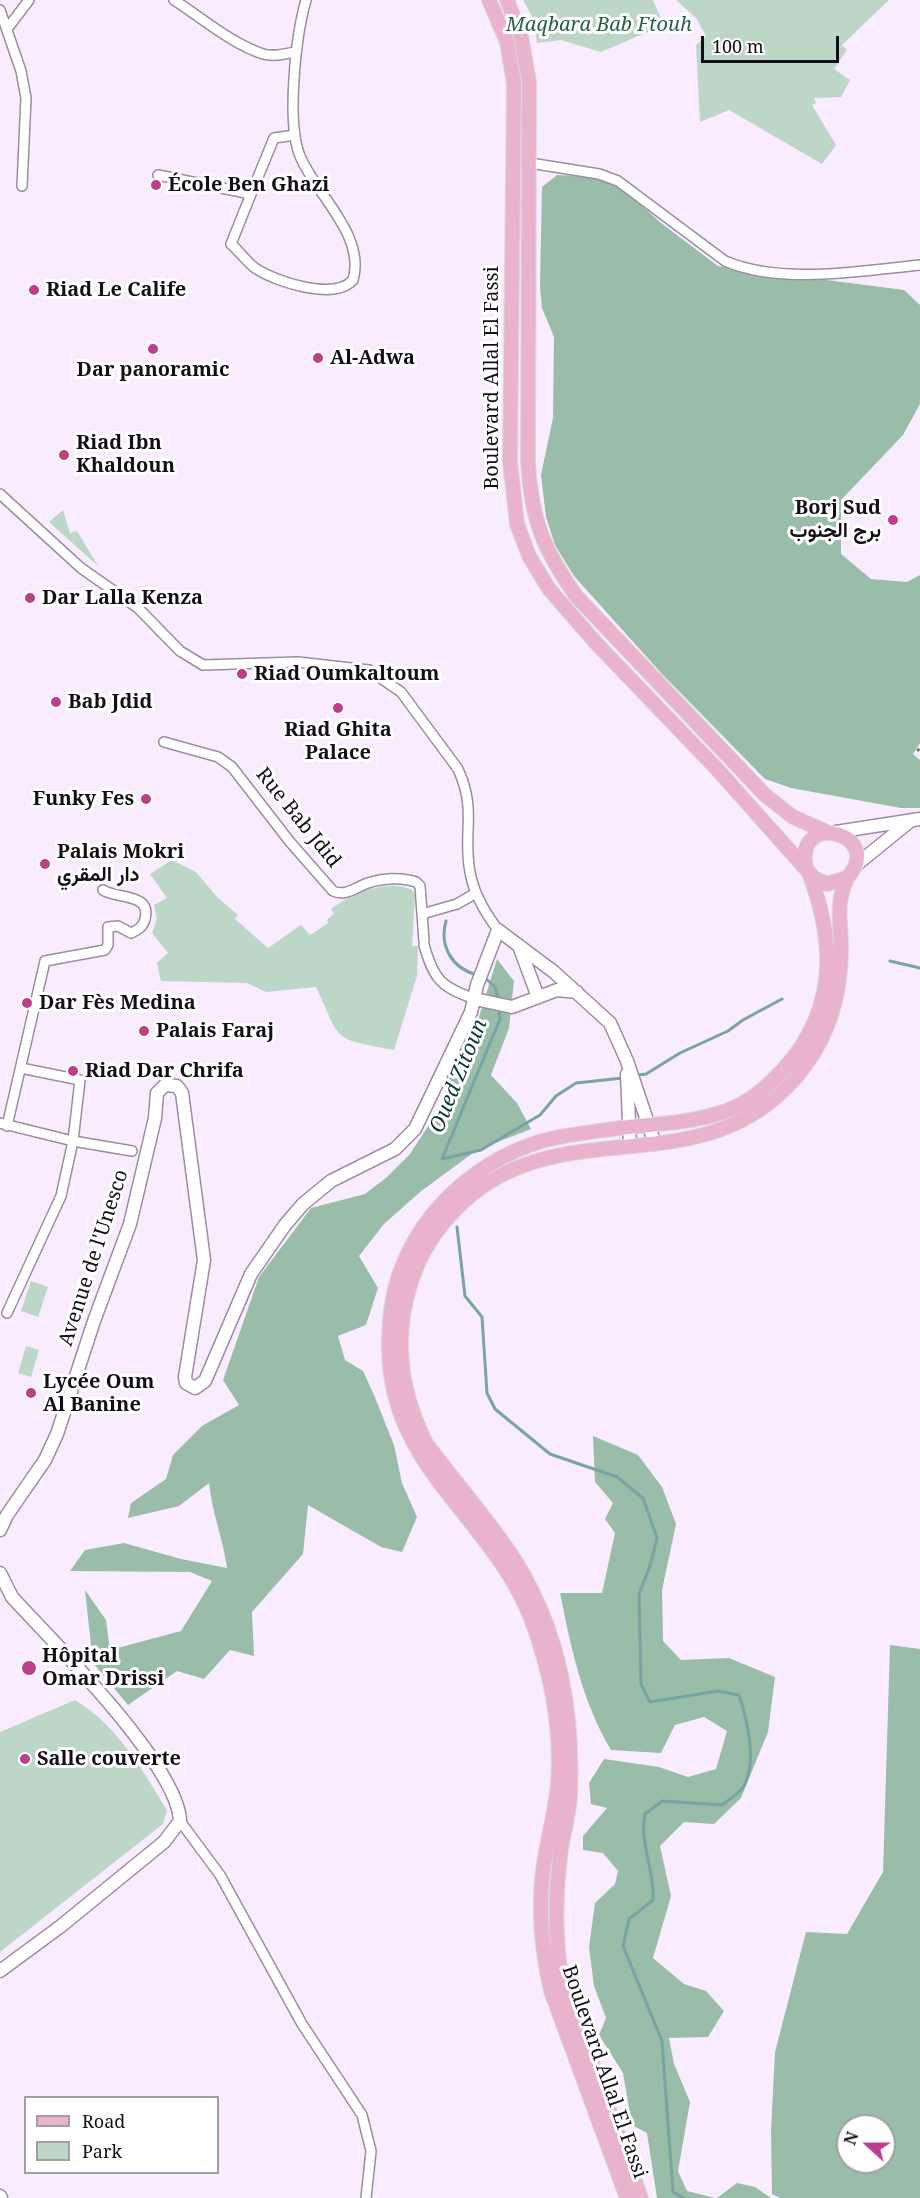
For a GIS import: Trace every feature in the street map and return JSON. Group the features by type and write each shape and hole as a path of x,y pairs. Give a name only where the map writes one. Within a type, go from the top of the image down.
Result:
{"main road":[{"name":"Boulevard Allal El Fassi","path":"489,0 507,42 514,84 510,461 517,524 538,572 563,607 808,870 821,904 828,946 825,989 816,1021 808,1037 784,1070 741,1105 699,1119 544,1141 499,1159 470,1178 442,1203 411,1248 393,1298 389,1355 417,1452 530,1586 557,1657 565,1695 571,1756 570,1798 555,1908 558,1958 568,1999 641,2198"},
{"name":"Boulevard Allal El Fassi","path":"507,0 527,57 530,163 528,462 532,508 542,539 553,562 577,597 765,795 793,817 832,832"},
{"path":"916,819 890,835 856,865 848,878 827,884 808,870 805,852 813,838 832,832 916,819"},
{"path":"832,832 853,844 856,865"},
{"name":"Boulevard Allal El Fassi","path":"401,1399 400,1332 405,1300 422,1255 443,1221 493,1178 518,1165 551,1155 655,1144 710,1133 738,1122 777,1096 808,1062 828,1027 838,992 841,946 838,904 848,878"},
{"path":"498,930 577,992 610,1023 627,1061 655,1144"},
{"name":"Avenue de l'Unesco","path":"0,1529 53,1446 94,1321 130,1224 139,1152 155,1118 157,1093 165,1084 173,1084 182,1093 203,1245 202,1281 185,1377 189,1386 198,1387 205,1381 251,1274 285,1225 303,1204 331,1181 395,1149 415,1129 447,1067 475,999 477,985 498,930"},
{"path":"519,946 538,997"},
{"name":"Rue Bab Jdid","path":"475,999 512,1007 557,990 577,992"},
{"path":"627,1061 630,1146"},
{"name":"Boulevard Allal El Fassi","path":"484,1531 520,1594 546,1666 558,1746 554,1816 542,1886 546,1969 551,1991 627,2198"},
{"path":"0,1573 12,1597 144,1746 176,1803 180,1821 164,1842 61,1926 0,1971"}],"street":[{"path":"7,28 29,0"},
{"path":"174,0 246,46 263,54 275,56 295,52"},
{"path":"295,135 274,138 231,244 254,267 293,284 322,290 338,290 353,280 355,254 344,230 300,156 295,135 295,52 306,0"},
{"path":"0,10 21,71 26,98 22,186"},
{"path":"530,163 599,174 618,181 725,261 744,269 761,272 840,273 920,265"},
{"path":"158,175 251,194"},
{"path":"0,494 81,568 138,608 180,651 203,664 298,662 369,670 390,682 401,692 464,782 470,813 469,866 476,893 498,930"},
{"name":"Rue Bab Jdid","path":"164,742 218,757 232,767 290,842 333,891 341,894 369,882 391,879 410,880 420,886 424,943 430,968 444,986 475,999"},
{"path":"103,890 112,895 130,897 140,902 146,911 144,921 138,930 131,933 118,926 108,927 108,945 105,950 45,960 31,1014 21,1068 4,1125 73,1141 139,1152"},
{"path":"422,915 458,904 476,893"},
{"path":"7,1313 61,1196 73,1141 80,1080 21,1068"},
{"path":"180,1821 220,1875 302,2024 362,2115 370,2138 371,2151 366,2198"}],"green space":[{"name":"Maqbara Bab Ftouh","path":"523,0 653,0 664,25 601,52 561,40 537,43 533,18"},
{"name":"Maqbara Bab Ftouh","path":"676,0 889,0 842,45 847,50 834,69 850,80 841,97 814,98 816,103 812,105 836,145 822,164 729,110 700,122 696,45 706,36 696,18"},
{"path":"557,175 604,177 620,186 661,223 718,266 904,290 920,305 920,404 903,435 841,500 841,554 871,579 907,582 920,575 920,743 913,754 920,760 920,808 901,808 791,788 765,779 662,674 574,576 555,545 546,517 541,475 553,418 554,337 542,308 540,287 542,187"},
{"path":"63,510 70,533 77,531 98,566 49,522"},
{"path":"172,860 196,872 217,897 238,915 235,919 268,948 301,925 310,935 328,923 327,920 334,914 331,909 359,893 392,886 412,890 415,895 412,946 418,946 417,976 394,1050 348,1040 341,1035 330,1019 316,987 266,992 247,983 161,981 157,963 168,953 152,933 157,919 154,905 167,898 150,874"},
{"path":"497,959 514,981 509,1028 491,1075 517,1103 531,1129 477,1150 420,1192 384,1224 359,1256 378,1288 366,1325 338,1336 345,1360 363,1371 374,1395 394,1445 402,1483 417,1517 402,1552 381,1547 308,1505 303,1554 252,1612 254,1656 230,1650 204,1679 177,1671 128,1705 93,1663 85,1590 106,1620 110,1650 181,1631 212,1581 190,1572 70,1571 85,1550 124,1543 181,1559 227,1568 209,1483 179,1506 128,1518 131,1503 166,1479 173,1455 202,1426 239,1405 223,1380 259,1277 311,1208 365,1194 387,1177 410,1154 438,1111 457,1057 479,1017"},
{"path":"31,1281 48,1287 38,1317 21,1311"},
{"path":"26,1346 39,1350 31,1377 18,1373"},
{"path":"593,1436 638,1455 662,1487 676,1524 662,1590 663,1641 681,1660 729,1658 775,1677 768,1732 741,1798 714,1824 684,1822 660,1846 671,1896 653,1958 684,1984 706,1991 724,2011 708,2037 669,2038 674,2064 690,2102 678,2171 687,2191 715,2198 657,2198 647,2133 632,2125 623,2073 599,2035 606,2018 594,1986 589,1947 595,1903 615,1884 618,1871 603,1853 583,1850 583,1836 607,1808 591,1804 589,1783 604,1759 659,1767 688,1777 716,1769 727,1731 704,1717 675,1725 661,1753 611,1750 592,1713 573,1654 560,1593 602,1593 615,1533 605,1519 613,1503 595,1482"},
{"path":"890,1645 920,1649 920,2198 780,2198 772,2194 771,2131 775,2052 806,1932 847,1934 883,1872"},
{"path":"75,1700 104,1722 138,1764 167,1810 163,1824 0,1952 0,1732"},
{"path":"737,2183 755,2187 771,2198 717,2198"}],"waterway":[{"name":"Oued Zitoun","path":"446,921 444,939 450,955 461,968 478,975"},
{"path":"890,961 920,968"},
{"name":"Oued Zitoun","path":"484,977 495,987 499,1001"},
{"path":"638,1075 646,1074 680,1053 728,1031 743,1020 782,999"},
{"name":"Oued Zitoun","path":"442,1159 500,1019 499,1007"},
{"path":"442,1159 481,1150 540,1115 556,1096 576,1083 623,1078"},
{"path":"457,1227 465,1296 482,1317 487,1393 495,1409 550,1454 617,1477 643,1498 657,1538 650,1566 639,1594 641,1684 650,1702 718,1691 739,1695 745,1716 750,1741 750,1766 739,1792 722,1805 662,1801 645,1814 644,1836 652,1878 653,1900 629,1919 623,1946 662,2041 673,2192 684,2198"}],"place":[{"name":"École Ben Ghazi","path":"156,185"},
{"name":"Riad Le Calife","path":"34,290"},
{"name":"Dar panoramic","path":"153,349"},
{"name":"Al-Adwa","path":"318,358"},
{"name":"Riad Ibn Khaldoun","path":"64,455"},
{"name":"Borj Sud برج الجنوب","path":"893,520"},
{"name":"Dar Lalla Kenza","path":"30,598"},
{"name":"Riad Oumkaltoum","path":"242,674"},
{"name":"Bab Jdid","path":"56,702"},
{"name":"Riad Ghita Palace","path":"338,708"},
{"name":"Funky Fes","path":"146,799"},
{"name":"Palais Mokri دار المقري","path":"45,864"},
{"name":"Dar Fès Medina","path":"27,1003"},
{"name":"Palais Faraj","path":"144,1031"},
{"name":"Riad Dar Chrifa","path":"73,1071"},
{"name":"Lycée Oum Al Banine","path":"31,1393"},
{"name":"Hôpital Omar Drissi","path":"29,1668"},
{"name":"Salle couverte","path":"25,1759"}]}
